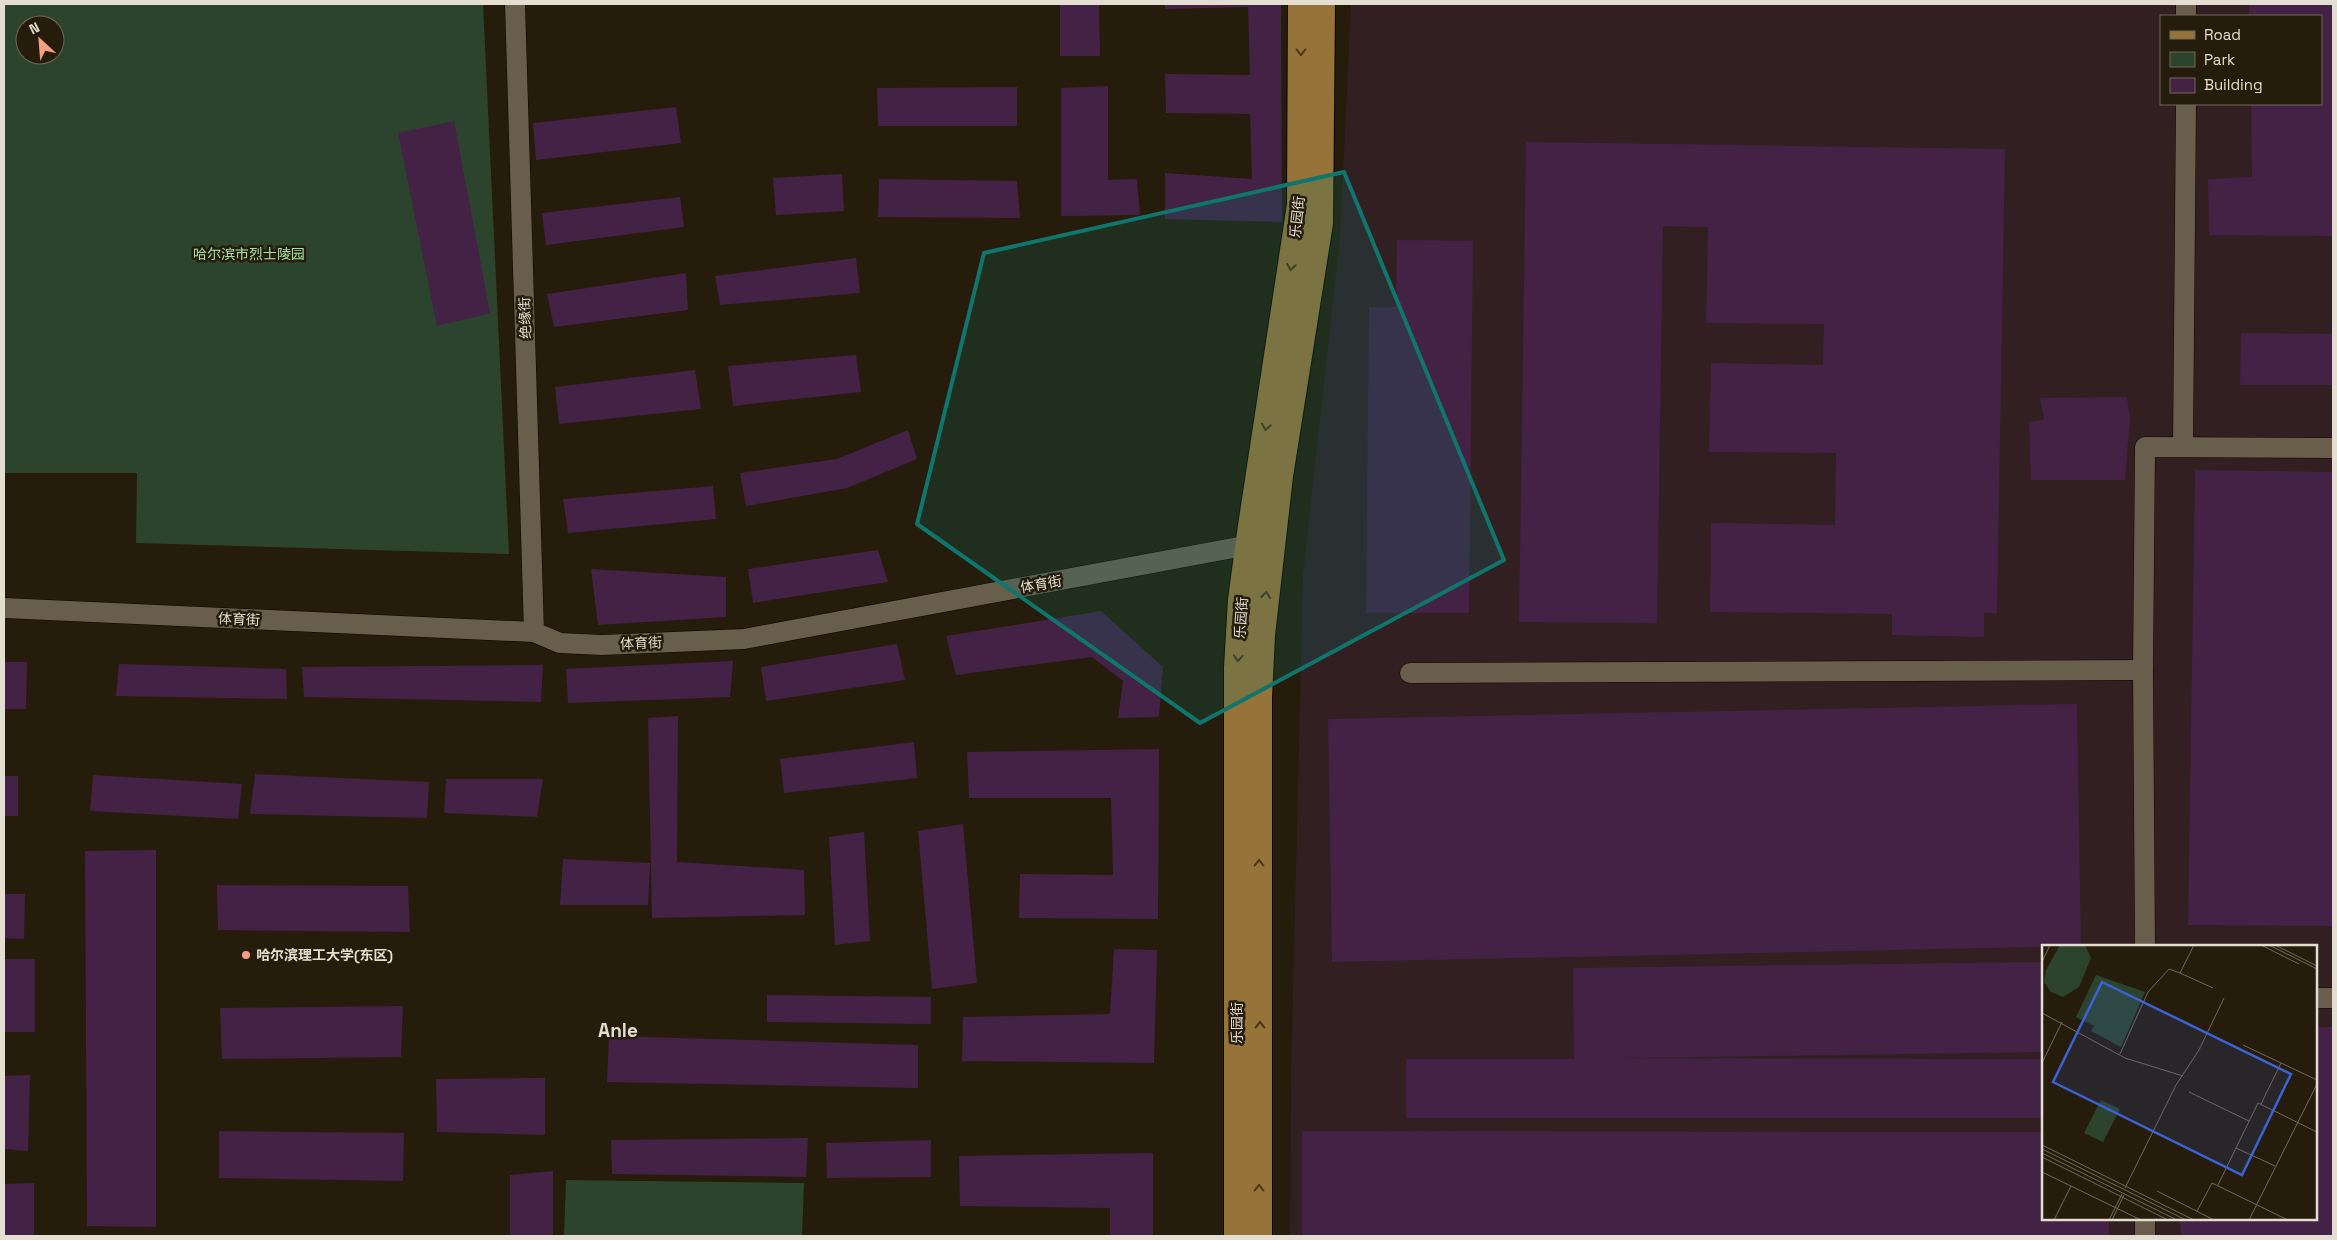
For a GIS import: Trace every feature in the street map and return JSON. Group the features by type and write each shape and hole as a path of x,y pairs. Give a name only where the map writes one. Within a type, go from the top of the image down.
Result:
{"main road":[{"name":"乐园街","path":"1259,1236 1259,698 1262,635 1261,543 1300,205 1301,4"},
{"name":"乐园街","path":"1237,1236 1236,720 1242,600 1280,476 1320,223 1322,4"}],"street":[{"name":"绝缘街","path":"515,4 534,632"},
{"path":"2183,447 2186,105"},
{"path":"2145,945 2143,670 2145,447 2333,448"},
{"name":"体育街","path":"4,608 534,632 560,643 602,645 744,639 1261,543"},
{"path":"1410,673 2143,670"},
{"path":"2317,998 2333,998"},
{"path":"2145,1220 2145,1236"}],"highlighted area":[{"path":"1344,172 1504,560 1200,723 917,524 984,253"}],"shaded area":[{"path":"1351,4 2333,4 2333,1236 1290,1236 1291,1076 1303,576 1340,236"}],"green space":[{"name":"哈尔滨市烈士陵园","path":"4,4 483,4 509,554 136,543 137,473 4,473"},
{"path":"566,1180 804,1183 802,1236 564,1236"}],"building":[{"path":"1060,4 1099,4 1100,56 1060,56"},
{"path":"1165,4 1281,4 1282,222 1165,219 1165,173 1252,179 1250,114 1166,113 1165,74 1250,75 1248,7 1165,9"},
{"path":"2249,4 2333,4 2333,236 2209,235 2208,179 2252,177 2251,105 2322,105 2322,15 2249,15"},
{"path":"1108,86 1108,180 1137,179 1140,215 1061,216 1061,88"},
{"path":"1017,87 1017,126 878,126 877,88"},
{"path":"676,107 681,143 536,160 533,123"},
{"path":"454,121 490,313 437,326 398,133"},
{"path":"1526,142 2005,149 1997,613 1984,613 1984,637 1892,635 1892,614 1710,612 1711,523 1835,525 1836,453 1709,452 1711,363 1823,365 1824,324 1706,323 1708,227 1663,226 1657,623 1519,622"},
{"path":"842,174 844,211 776,215 773,178"},
{"path":"879,179 1017,181 1020,218 878,217"},
{"path":"680,197 684,227 546,245 542,213"},
{"path":"1397,240 1473,241 1469,613 1366,613 1369,307 1396,307"},
{"path":"856,258 860,293 720,305 715,276"},
{"path":"686,273 688,310 554,327 547,294"},
{"path":"2241,333 2333,334 2333,385 2240,385"},
{"path":"856,355 861,392 733,406 728,366"},
{"path":"695,370 701,409 559,424 555,387"},
{"path":"2127,397 2130,418 2125,480 2031,480 2029,422 2044,420 2040,398"},
{"path":"908,430 917,459 847,488 746,506 740,473 837,459"},
{"path":"2195,470 2333,472 2333,926 2188,925"},
{"path":"713,486 716,519 568,533 563,499"},
{"path":"878,550 888,582 753,603 748,569"},
{"path":"591,569 726,577 726,617 598,625"},
{"path":"1101,611 1163,667 1159,717 1118,718 1123,681 1092,657 956,675 946,636"},
{"path":"897,644 905,680 766,701 761,667"},
{"path":"733,661 730,697 568,703 566,669"},
{"path":"4,662 27,662 26,709 4,709"},
{"path":"119,664 286,669 287,699 116,696"},
{"path":"543,665 541,702 304,697 302,667"},
{"path":"2077,704 2081,945 1332,962 1328,719"},
{"path":"678,716 677,862 804,870 805,915 652,918 648,718"},
{"path":"914,742 917,778 784,793 780,759"},
{"path":"1159,749 1158,919 1019,918 1020,874 1113,875 1111,798 969,798 967,752"},
{"path":"255,774 429,782 427,818 250,814"},
{"path":"93,775 242,784 238,819 90,811"},
{"path":"4,776 18,776 18,816 4,816"},
{"path":"446,779 543,779 537,817 444,813"},
{"path":"963,824 977,983 932,989 918,831"},
{"path":"864,832 870,941 835,945 829,837"},
{"path":"156,850 156,1227 87,1226 85,851"},
{"path":"563,859 650,863 648,905 560,905"},
{"path":"217,885 408,886 410,932 218,930"},
{"path":"4,894 25,894 24,939 4,938"},
{"path":"1114,949 1157,950 1154,1063 962,1061 963,1017 1110,1014"},
{"path":"4,959 35,959 35,1032 4,1032"},
{"path":"2042,962 2042,1052 1617,1058 2042,1059 2042,1118 1406,1118 1406,1059 1574,1059 1573,968"},
{"path":"767,995 931,997 931,1024 767,1022"},
{"path":"403,1006 401,1057 222,1059 220,1008"},
{"path":"2317,1027 2333,1027 2333,1236 2181,1236 2180,1220 2317,1220"},
{"path":"609,1036 918,1045 918,1088 607,1082"},
{"path":"30,1075 28,1151 4,1149 4,1076"},
{"path":"545,1078 545,1135 437,1132 436,1079"},
{"path":"219,1131 404,1133 403,1181 219,1178"},
{"path":"1302,1131 2042,1132 2042,1220 2109,1220 2109,1236 1302,1236"},
{"path":"808,1138 806,1177 612,1174 611,1140"},
{"path":"931,1140 931,1177 827,1178 826,1143"},
{"path":"1153,1153 1153,1236 1110,1236 1110,1208 960,1206 959,1156"},
{"path":"553,1171 553,1236 510,1236 510,1175"},
{"path":"34,1183 34,1236 4,1236 4,1184"}],"place":[{"name":"哈尔滨理工大学(东区)","path":"246,955"}],"district":[{"name":"Anle","path":"618,1030"}]}
